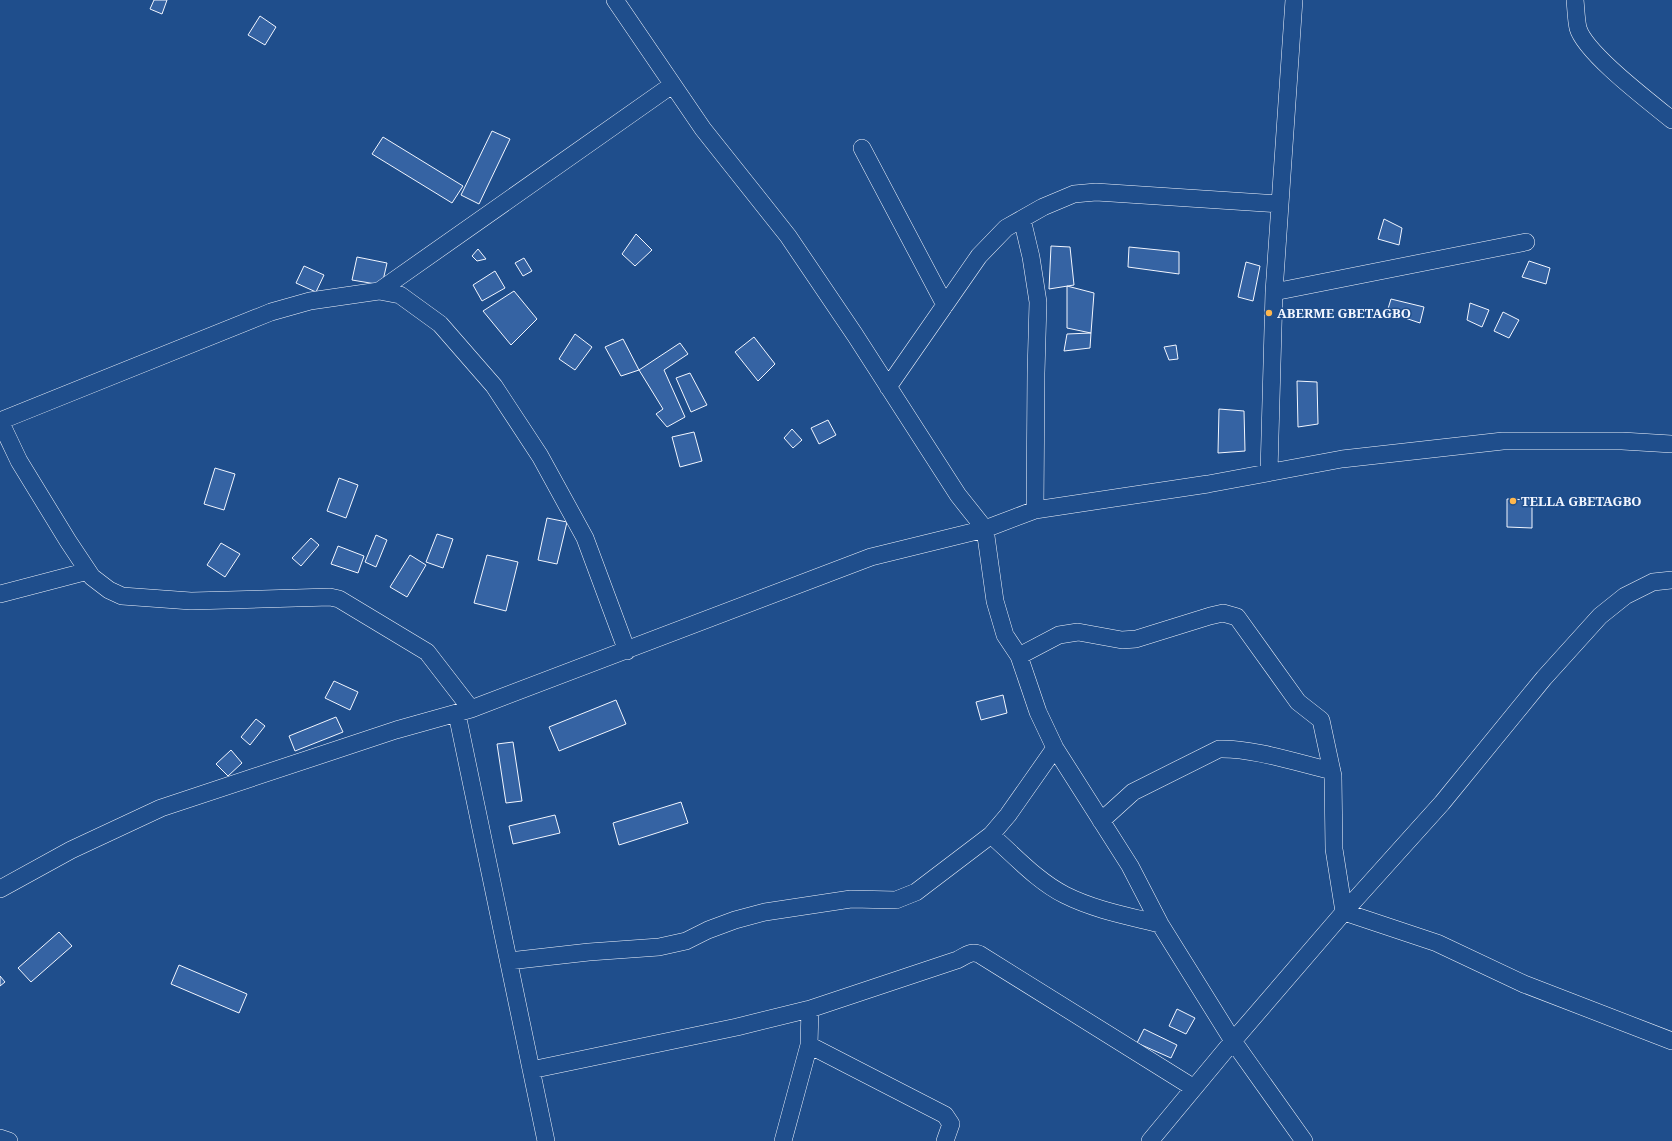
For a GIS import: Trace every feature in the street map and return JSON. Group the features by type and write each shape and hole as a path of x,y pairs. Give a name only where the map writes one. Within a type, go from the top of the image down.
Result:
{"street":[{"path":"615,0 703,129 788,236 855,335 958,495 984,529 995,600 1005,635 1019,656 1038,712 1055,748 1130,866 1160,924 1233,1041 1304,1141"},
{"path":"1269,472 1274,292 1294,0"},
{"path":"1575,0 1578,28 1582,36 1610,68 1672,120"},
{"path":"379,291 672,85"},
{"path":"862,148 945,305"},
{"path":"888,387 979,256 1006,228 1043,207 1074,194 1096,192 1280,204"},
{"path":"1022,219 1038,302 1035,510"},
{"path":"1274,292 1526,242"},
{"path":"546,1141 509,961 464,711 427,652 339,598 191,601 122,596 110,590 92,576 68,541 19,461 0,421 272,312 310,301 379,291 400,295 440,324 494,386 540,456 585,538 627,650"},
{"path":"0,889 71,850 161,808 396,730 464,711 872,557 984,529 1035,510 1208,484 1342,459 1503,441 1622,441 1672,444"},
{"path":"0,594 88,571"},
{"path":"1150,1141 1233,1041 1344,912 1442,803 1544,678 1600,616 1632,592 1653,582 1672,580"},
{"path":"1019,656 1059,635 1078,632 1122,640 1136,639 1223,613 1237,617 1298,702 1321,720 1332,771 1334,849 1344,912"},
{"path":"509,961 589,952 659,947 686,942 708,930 735,920 765,912 851,899 901,898 916,892 991,835 1008,815 1055,748"},
{"path":"1102,821 1133,792 1219,749 1232,748 1332,771"},
{"path":"991,835 1041,879 1064,894 1092,906 1160,924"},
{"path":"1344,912 1437,943 1524,984 1672,1040"},
{"path":"531,1070 737,1027 810,1009 957,960 969,953 974,953 979,954 1194,1088"},
{"path":"783,1141 809,1045 810,1009"},
{"path":"809,1045 945,1116 951,1124 945,1141"},
{"path":"0,1138 9,1141"}],"building":[{"path":"154,0 167,0 162,14 150,9"},
{"path":"260,16 276,27 265,45 248,35"},
{"path":"492,131 510,139 479,204 461,195"},
{"path":"383,137 463,186 452,203 372,154"},
{"path":"1384,219 1402,228 1399,245 1378,239"},
{"path":"636,234 652,250 635,266 622,254"},
{"path":"1051,246 1070,247 1074,285 1049,289"},
{"path":"1129,247 1179,252 1179,274 1128,267"},
{"path":"478,249 486,259 477,261 472,256"},
{"path":"357,257 387,263 382,285 352,280"},
{"path":"524,258 532,271 523,276 515,263"},
{"path":"1529,261 1550,268 1546,284 1522,277"},
{"path":"1246,262 1260,266 1253,301 1238,297"},
{"path":"304,266 324,275 316,292 296,283"},
{"path":"495,271 505,288 482,301 473,285"},
{"path":"1067,286 1094,293 1091,333 1067,328"},
{"path":"514,291 537,319 511,345 483,311"},
{"path":"1391,299 1424,307 1420,323 1387,312"},
{"path":"1470,303 1489,310 1482,327 1467,320"},
{"path":"1503,312 1519,320 1509,338 1494,331"},
{"path":"1091,333 1090,348 1064,351 1067,334"},
{"path":"575,334 592,347 575,370 559,359"},
{"path":"754,337 775,364 758,381 735,352"},
{"path":"623,339 639,370 621,376 605,347"},
{"path":"680,343 688,354 664,370 685,417 667,427 656,414 663,409 639,370"},
{"path":"1176,345 1178,359 1169,360 1164,347"},
{"path":"690,373 707,405 691,412 676,378"},
{"path":"1297,381 1317,382 1318,424 1298,427"},
{"path":"1219,409 1244,411 1245,451 1218,453"},
{"path":"828,420 836,435 819,444 811,428"},
{"path":"792,429 802,440 793,448 784,438"},
{"path":"694,432 702,461 680,467 672,437"},
{"path":"215,468 235,474 224,510 204,504"},
{"path":"339,478 358,485 346,518 327,511"},
{"path":"1507,499 1532,500 1532,528 1507,527"},
{"path":"547,518 567,522 557,564 538,560"},
{"path":"437,534 453,539 443,568 426,562"},
{"path":"376,535 387,540 376,567 365,562"},
{"path":"311,538 319,545 301,566 292,558"},
{"path":"221,543 240,554 225,577 207,565"},
{"path":"338,546 364,556 358,573 331,564"},
{"path":"410,555 426,565 407,597 390,587"},
{"path":"487,555 518,562 506,611 474,603"},
{"path":"334,681 358,692 350,710 325,698"},
{"path":"1003,695 1007,713 981,720 976,702"},
{"path":"616,700 626,724 559,751 549,727"},
{"path":"336,717 343,732 295,751 289,736"},
{"path":"256,719 265,726 250,745 241,737"},
{"path":"513,742 522,801 506,803 497,744"},
{"path":"231,750 242,763 228,776 216,764"},
{"path":"681,802 688,823 619,845 613,823"},
{"path":"555,815 560,833 513,844 509,826"},
{"path":"59,932 72,946 31,982 18,968"},
{"path":"179,965 247,994 239,1013 171,984"},
{"path":"0,976 5,982 0,986"},
{"path":"1177,1009 1195,1018 1186,1034 1169,1026"},
{"path":"1144,1029 1177,1045 1171,1058 1137,1043"}],"place":[{"name":"ABERME GBETAGBO","path":"1269,313"},
{"name":"TELLA GBETAGBO","path":"1513,501"}]}
